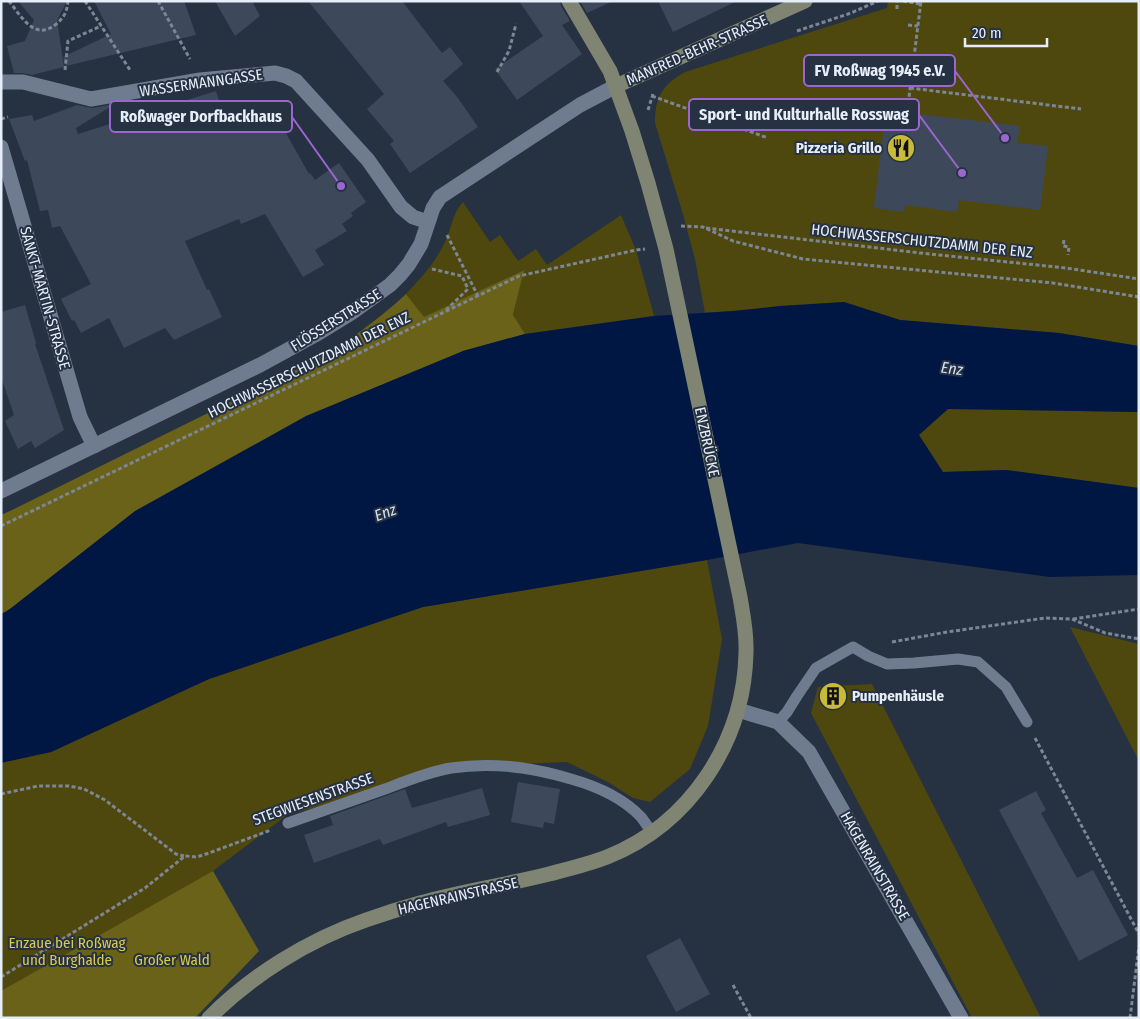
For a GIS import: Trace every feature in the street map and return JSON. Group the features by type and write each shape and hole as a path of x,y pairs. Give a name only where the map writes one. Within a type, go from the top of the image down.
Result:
{"street":[{"name":"ENZBRÜCKE","path":"569,1 610,71 632,131 662,231 746,633 743,691 738,710"},
{"name":"MANFRED-BEHR-STRASSE","path":"616,86 805,1"},
{"name":"WASSERMANNGASSE","path":"1,82 23,82 91,99 200,80 275,73 286,76 296,81 368,160 401,207 414,218 428,222"},
{"name":"FLÖSSERSTRASSE","path":"1,491 260,365 316,335 354,311 390,285 409,264 421,244 436,202 446,192 580,105 616,86"},
{"name":"SANKT-MARTIN-STRASSE","path":"1,148 80,417 94,446"},
{"name":"HAGENRAINSTRASSE","path":"209,1018 234,995 277,964 307,946 350,926 420,903 521,881 585,864 606,858 622,850 652,832 680,809 705,779 719,758 738,710 778,722 810,752 961,1018"}],"lane":[{"path":"778,722 787,712 816,668 853,647 887,664 958,659 978,662 1006,687 1027,722"},
{"name":"STEGWIESENSTRASSE","path":"288,823 423,775 450,768 502,766 529,768 555,774 605,792 628,805 642,818 652,832"}],"path":[{"path":"9,1 30,27 40,30 50,28 62,18 67,10 68,1"},
{"path":"85,1 135,77"},
{"path":"158,1 190,58"},
{"path":"795,31 851,14 878,1"},
{"path":"896,9 898,1"},
{"path":"903,1 921,2 905,128"},
{"path":"497,72 509,50 516,24"},
{"path":"908,25 918,26"},
{"path":"65,66 68,41 101,26"},
{"path":"910,88 1081,109"},
{"path":"648,117 652,96 656,89"},
{"path":"652,96 768,138"},
{"path":"1,120 8,117"},
{"name":"HOCHWASSERSCHUTZDAMM DER ENZ","path":"662,231 680,226 703,228 920,254 1066,268 1139,279"},
{"path":"703,228 733,241 803,259 1053,283 1139,297"},
{"path":"448,235 478,296"},
{"path":"1064,240 1062,246 1069,247 1068,256"},
{"name":"HOCHWASSERSCHUTZDAMM DER ENZ","path":"1,526 519,276 636,250"},
{"path":"409,264 462,276 468,289 444,312"},
{"path":"890,642 1045,618 1072,619 1139,609"},
{"path":"1072,619 1105,633 1139,639"},
{"path":"1027,722 1139,934"},
{"path":"1,794 38,786 69,786 84,789 105,800 176,854 185,856"},
{"name":"STEGWIESENSTRASSE","path":"185,856 209,853 288,823"},
{"path":"1,977 145,888 185,856"},
{"path":"1130,1018 1139,946"},
{"path":"734,985 751,1018"}],"green space":[{"path":"888,1 1139,1 1139,346 1059,333 900,320 844,302 705,313 695,259 655,123 656,106 661,93 665,87 685,72 887,8"},
{"path":"463,202 490,242 500,235 518,261 536,249 547,265 621,215 636,250 654,316 525,334 513,316 523,270 424,318 406,294 436,258 446,239 456,211"},
{"path":"524,270 513,315 525,334 463,351 1,614 1,515 307,364 359,332 406,294 424,317"},
{"path":"948,409 1139,412 1139,488 1006,470 943,472 918,435"},
{"name":"Enzaue bei Roßwag und Burghalde","path":"707,560 722,639 708,726 690,769 650,802 633,798 608,782 567,762 494,765 413,782 287,815 213,871 1,1018 1,693 41,754 51,752 209,679 423,607"},
{"path":"1070,627 1139,644 1139,761"},
{"path":"872,684 1041,1018 972,1018 811,713 818,687"},
{"name":"Großer Wald","path":"213,871 259,951 195,1018 1,1018 1,991"}],"water":[{"name":"Enz","path":"844,302 900,320 1059,333 1139,346 1139,412 948,409 919,435 943,472 1006,470 1139,488 1139,575 1050,577 798,543 423,607 209,679 51,752 1,763 1,614 135,511 306,416 463,351 525,334 654,316"}],"building":[{"path":"18,1 67,1 57,20 64,67 32,75 14,73 7,46 25,41 34,20"},
{"path":"94,1 184,1 196,35 66,66 63,57 111,34"},
{"path":"215,1 252,1 260,16 235,36"},
{"path":"308,1 402,1 442,53 450,47 463,64 443,81 458,98 478,127 410,173 390,144 394,141 367,109 384,94"},
{"path":"519,1 560,1 570,21 562,25 582,54 517,100 495,69 543,36"},
{"path":"580,1 613,1 587,13"},
{"path":"658,1 737,1 673,32"},
{"path":"216,91 225,119 268,101 309,174 315,180 339,163 366,202 351,213 353,216 342,224 347,231 315,250 324,265 303,277 265,214 241,224 239,219 185,241 207,290 209,289 222,317 174,340 165,328 124,348 109,318 81,333 74,320 72,321 61,299 91,284 60,226 52,228 48,210 40,211 27,160 25,161 9,119 32,115 34,121 77,105 92,108 115,104 76,128 78,134"},
{"path":"918,114 1020,126 1017,143 1048,146 1040,210 959,200 957,212 905,205 904,212 874,208 884,126 916,130"},
{"path":"25,305 35,344 64,430 35,448 31,441 18,449 5,421 14,415 1,377 1,312"},
{"path":"518,782 560,789 554,824 544,822 543,828 511,822"},
{"path":"482,788 490,815 448,827 446,822 383,845 380,839 314,863 304,835 333,825 330,816 405,789 412,808"},
{"path":"1036,791 1046,810 1041,813 1077,878 1093,870 1128,935 1079,961 999,810"},
{"path":"680,938 710,994 676,1012 646,956"}],"place":[{"name":"FV Roßwag 1945 e.V.","path":"1005,138"},
{"name":"Pizzeria Grillo","path":"901,148"},
{"name":"Sport- und Kulturhalle Rosswag","path":"962,173"},
{"name":"Roßwager Dorfbackhaus","path":"341,186"},
{"name":"Pumpenhäusle","path":"833,696"}]}
